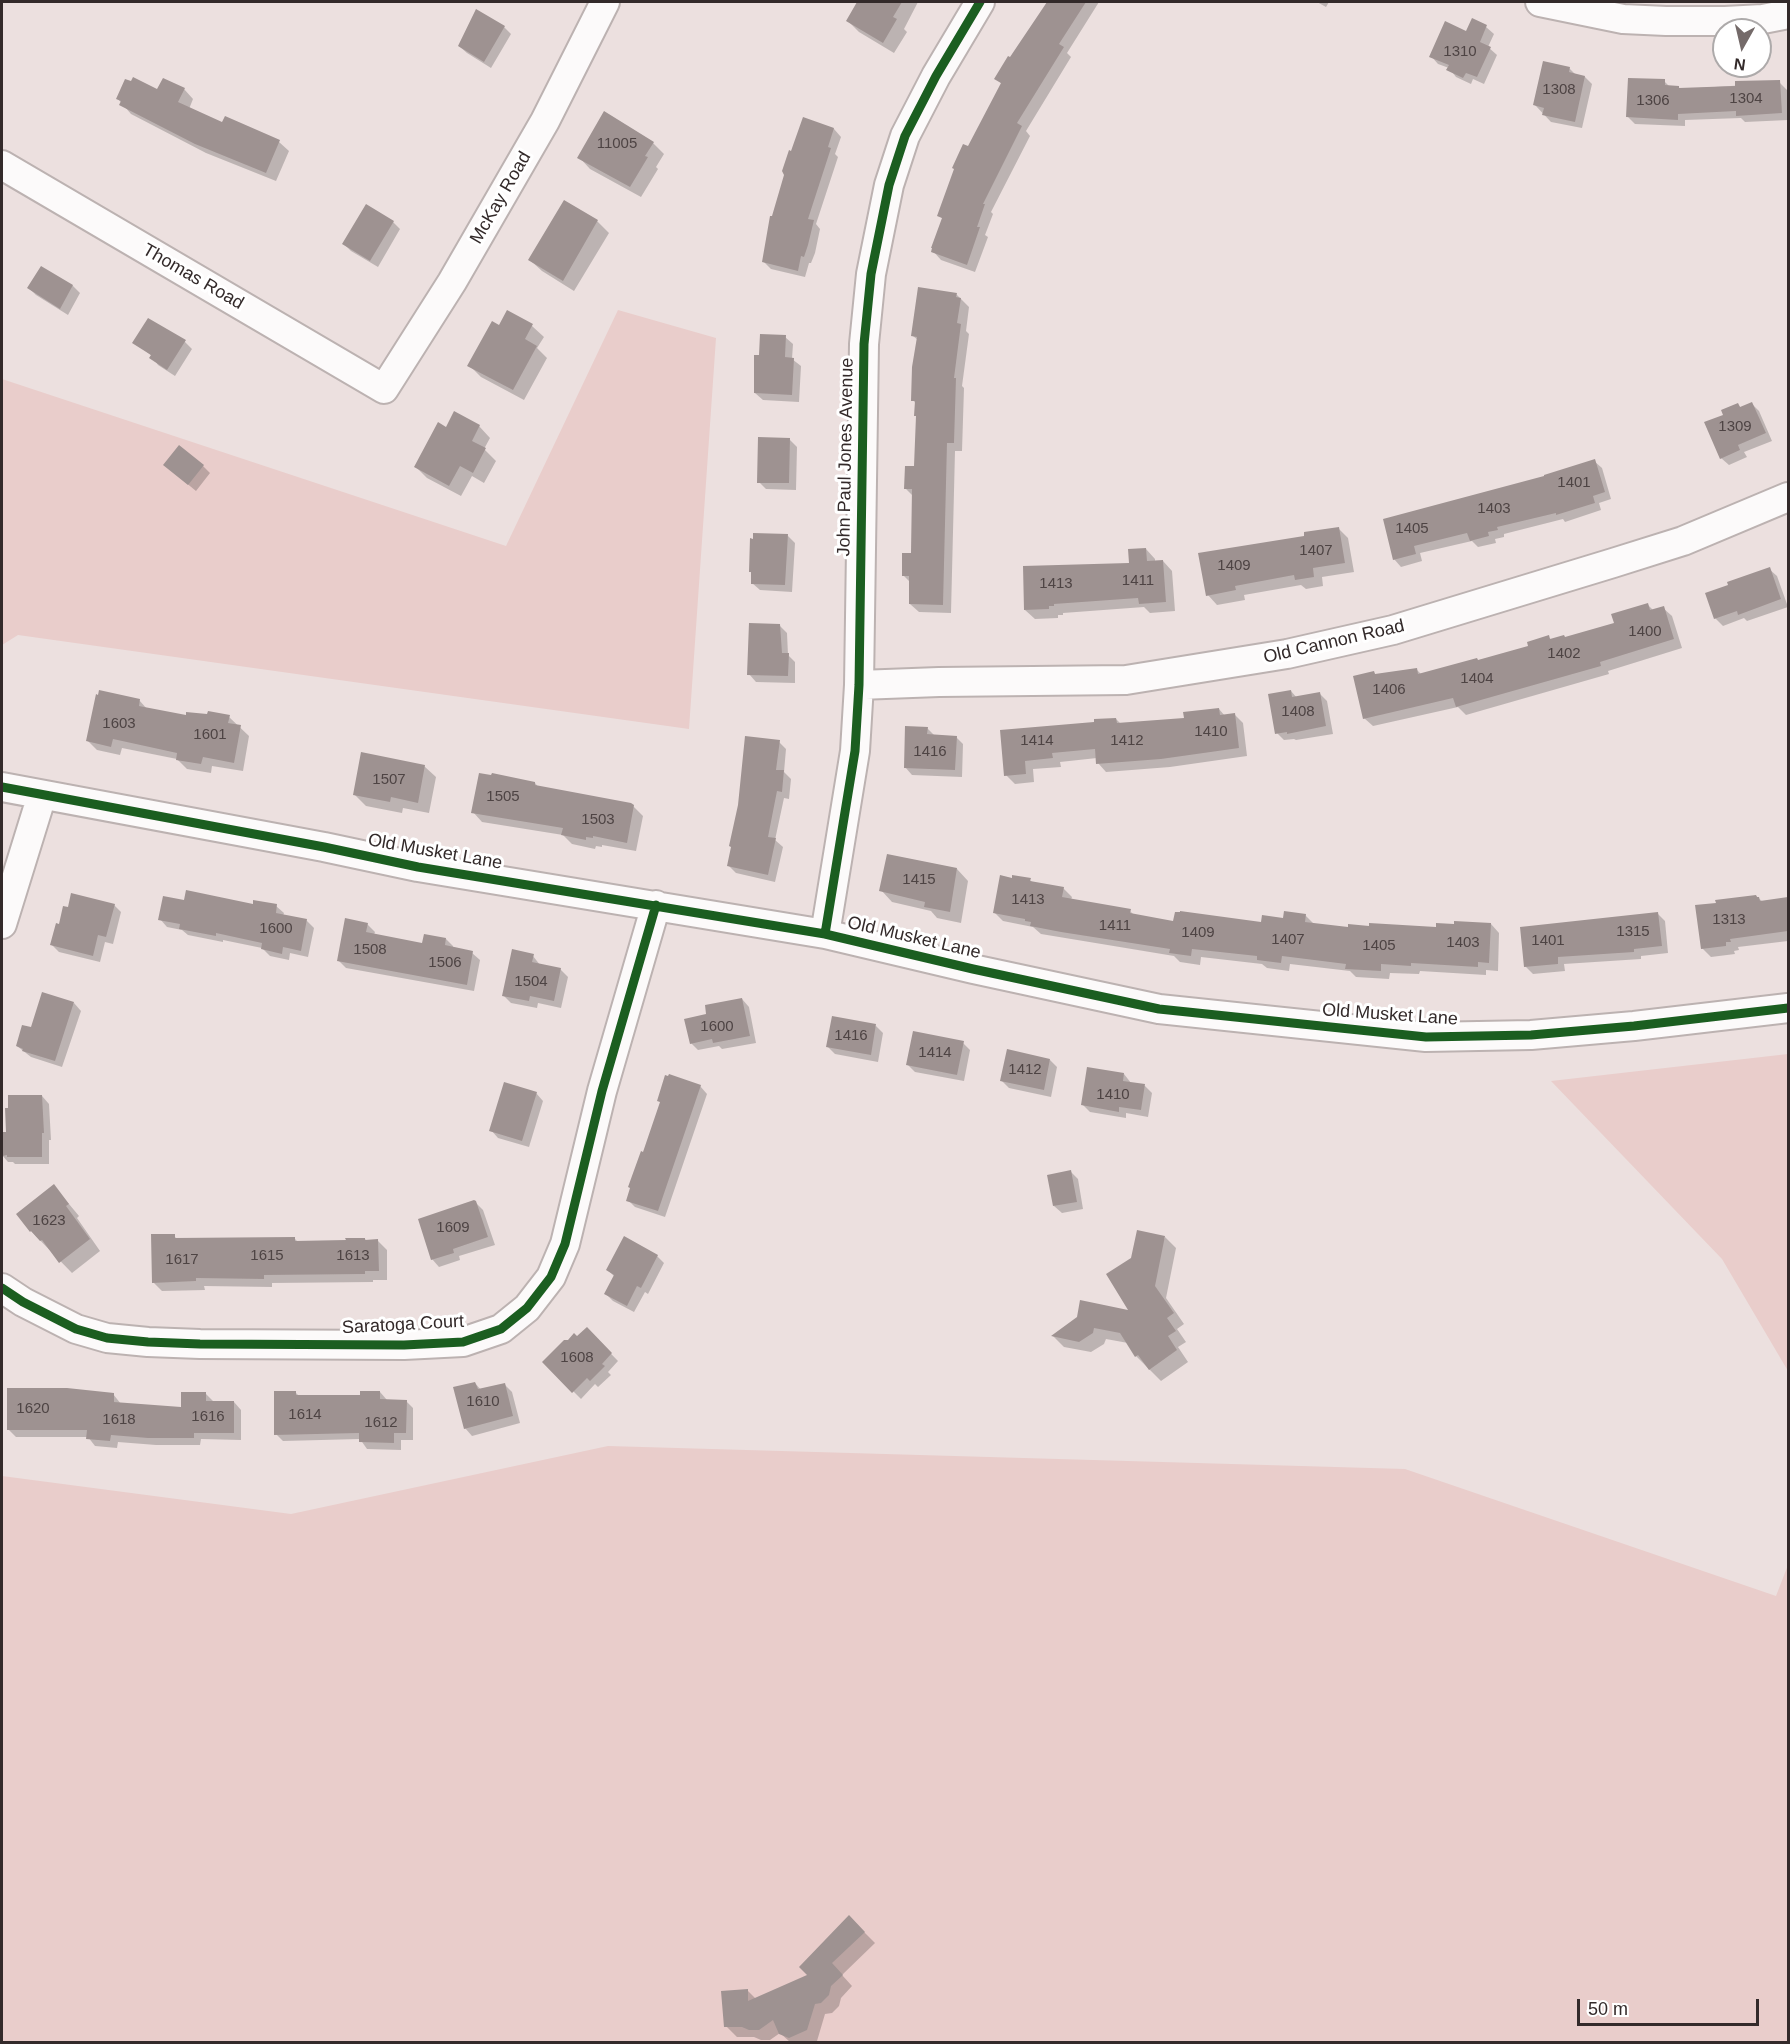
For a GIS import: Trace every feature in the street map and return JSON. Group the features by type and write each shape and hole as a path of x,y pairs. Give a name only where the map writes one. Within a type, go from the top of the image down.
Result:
{"street":[{"name":"McKay Road","path":"384,388 452,282 540,131 605,2"},
{"name":"John Paul Jones Avenue","path":"825,934 855,751 859,685 864,344 871,273 889,185 905,136 936,76 980,2"},
{"path":"1540,2 1623,19 1734,21 1788,14"},
{"name":"Thomas Road","path":"2,165 384,388"},
{"name":"Old Cannon Road","path":"859,685 1126,680 1287,654 1393,630 1643,554 1683,541 1788,496"},
{"name":"Old Musket Lane","path":"2,787 324,847 418,867 825,934 1159,1009 1426,1037 1542,1034 1788,1008"},
{"path":"2,924 42,795"},
{"name":"Saratoga Court","path":"2,1288 31,1307 76,1329 107,1338 148,1342 404,1345 463,1342 501,1329 527,1308 551,1277 566,1244 602,1091 656,905"}],"shaded area":[{"path":"618,310 716,338 689,729 18,635 2,645 2,379 506,546"},
{"path":"1788,1054 1788,1371 1722,1259 1551,1081"},
{"path":"608,1446 1405,1469 1776,1596 1788,1565 1788,2042 2,2042 2,1476 291,1514"}],"building":[{"path":"857,2 902,2 893,17 897,19 883,43 846,21"},
{"path":"1047,2 1086,2 1059,44 1064,47 1017,123 1022,126 983,204 985,204 977,227 980,227 967,265 931,252 942,218 937,216 954,169 952,168 963,144 968,146 1001,83 994,79"},
{"path":"476,9 505,26 484,62 458,46"},
{"path":"1472,18 1487,25 1480,42 1491,47 1477,77 1466,73 1463,78 1446,70 1449,65 1429,57 1445,21 1466,31"},
{"path":"1543,61 1570,67 1569,72 1585,76 1575,122 1542,115 1544,108 1533,105"},
{"path":"133,77 157,89 163,78 185,88 178,102 222,122 225,116 280,140 266,173 195,144 119,105 121,101 116,99 125,79 131,81"},
{"path":"1628,78 1665,79 1665,85 1679,86 1679,88 1735,86 1735,81 1780,80 1782,113 1736,116 1736,111 1678,114 1678,120 1626,117"},
{"path":"604,111 654,142 630,187 577,158"},
{"path":"803,117 834,128 828,147 831,148 808,219 814,220 808,245 804,257 801,256 798,271 762,262 770,216 772,216 784,175 782,171"},
{"path":"564,200 598,220 563,281 528,260"},
{"path":"366,204 394,221 370,261 342,244"},
{"path":"41,266 73,285 60,309 27,288"},
{"path":"918,287 957,293 956,297 961,298 957,323 961,324 954,378 956,378 954,443 947,443 943,605 909,604 909,576 902,576 902,553 911,553 912,489 904,489 905,466 914,466 916,416 914,416 915,401 911,401 912,367 917,337 911,336"},
{"path":"507,310 533,324 525,339 537,346 513,390 467,366 492,321 499,325"},
{"path":"148,318 186,340 167,370 149,358 151,355 132,343"},
{"path":"760,334 786,335 785,357 794,358 792,395 754,393 754,355 759,355"},
{"path":"1752,402 1766,433 1738,445 1740,450 1720,459 1704,422 1723,415 1721,410 1738,403 1740,407"},
{"path":"454,411 480,425 472,441 486,448 473,473 460,466 449,486 414,467 438,422 446,427"},
{"path":"758,437 790,438 789,483 757,483"},
{"path":"179,445 204,465 188,485 163,465"},
{"path":"1595,459 1605,492 1593,496 1595,503 1556,515 1556,513 1497,527 1498,530 1488,532 1489,536 1470,541 1467,533 1414,546 1416,554 1393,560 1383,519 1544,476"},
{"path":"1339,527 1345,563 1313,568 1314,577 1295,580 1294,575 1235,586 1236,590 1206,596 1198,553 1304,536 1304,532"},
{"path":"753,533 788,534 785,585 751,584 750,538 753,539"},
{"path":"1146,548 1147,561 1163,560 1166,602 1139,604 1138,598 1054,604 1054,606 1049,606 1049,609 1024,610 1023,566 1129,563 1128,549"},
{"path":"1770,567 1781,599 1738,615 1737,611 1714,619 1705,593 1728,585 1727,582"},
{"path":"1648,603 1650,610 1664,606 1674,639 1600,662 1601,666 1456,707 1453,698 1363,719 1353,676 1374,671 1375,674 1417,668 1418,674 1477,658 1478,660 1528,646 1527,642 1549,635 1550,639 1564,635 1565,637 1614,623 1611,614"},
{"path":"749,623 780,624 782,653 789,653 788,676 747,675"},
{"path":"99,690 140,699 139,706 186,715 186,712 207,714 208,711 230,715 228,723 241,725 234,763 203,757 201,764 176,760 177,753 113,739 111,747 86,741 96,694 98,695"},
{"path":"1291,690 1292,697 1320,692 1326,726 1287,734 1287,732 1275,734 1268,694"},
{"path":"1219,708 1220,715 1235,713 1239,748 1161,759 1096,764 1095,749 1052,753 1053,758 1025,761 1026,774 1004,776 1000,730 1094,722 1094,719 1116,718 1117,723 1184,718 1183,712"},
{"path":"905,726 928,727 927,734 957,736 955,770 904,768"},
{"path":"745,736 780,740 776,770 784,770 782,792 777,791 768,837 776,838 768,875 727,866 738,805"},
{"path":"361,752 425,765 418,803 391,797 390,802 353,795"},
{"path":"479,773 491,775 492,773 535,782 535,785 631,803 634,805 627,843 593,836 593,838 586,837 586,840 561,835 563,828 471,813"},
{"path":"887,854 957,868 950,912 924,907 925,902 879,891"},
{"path":"1000,875 1012,878 1012,875 1031,878 1030,881 1064,887 1062,897 1131,909 1130,913 1173,921 1175,912 1180,911 1261,922 1262,915 1283,918 1284,911 1306,914 1305,922 1348,927 1348,924 1369,926 1369,923 1436,927 1436,923 1454,924 1454,921 1491,923 1489,963 1478,962 1478,967 1411,963 1411,966 1381,964 1381,971 1345,969 1346,964 1282,956 1281,963 1257,960 1257,956 1192,949 1191,956 1169,953 1170,949 1030,926 1031,922 1025,919 993,913"},
{"path":"186,890 253,904 253,900 277,904 276,913 307,919 301,951 283,947 282,954 261,949 262,943 216,933 216,936 179,929 180,924 158,920 163,896 184,900"},
{"path":"71,893 115,904 106,937 98,935 93,956 50,945 56,923 59,924 63,906 68,907"},
{"path":"1756,895 1760,901 1788,897 1788,931 1730,939 1731,942 1726,942 1726,946 1701,949 1695,905"},
{"path":"1658,912 1662,946 1634,949 1634,952 1558,957 1558,964 1524,967 1520,927"},
{"path":"345,918 368,923 366,932 422,943 424,934 446,938 445,945 473,951 467,985 337,961"},
{"path":"512,949 534,954 532,962 561,968 554,1001 530,996 529,1001 502,996"},
{"path":"42,992 74,1002 55,1061 22,1051 23,1049 16,1046 22,1025 31,1027"},
{"path":"742,998 750,1036 713,1043 712,1039 690,1044 684,1019 706,1014 705,1005"},
{"path":"832,1016 876,1024 871,1055 826,1047"},
{"path":"913,1031 964,1041 957,1075 906,1065"},
{"path":"1007,1049 1050,1059 1044,1090 1000,1081"},
{"path":"1087,1067 1124,1073 1123,1081 1145,1084 1141,1110 1119,1107 1119,1112 1081,1105"},
{"path":"669,1074 701,1085 658,1211 626,1201 630,1188 628,1187 660,1102 657,1101 665,1075"},
{"path":"504,1082 537,1092 522,1141 489,1131"},
{"path":"8,1095 42,1095 44,1133 42,1133 42,1157 2,1156 2,1132 6,1132 5,1108 8,1108"},
{"path":"1071,1170 1077,1202 1053,1206 1047,1175"},
{"path":"54,1184 69,1204 66,1206 90,1239 59,1263 42,1240 40,1241 30,1232 16,1214"},
{"path":"474,1200 488,1237 453,1249 454,1253 431,1260 418,1219"},
{"path":"1137,1230 1165,1236 1155,1286 1174,1313 1167,1318 1176,1331 1168,1336 1177,1350 1149,1370 1138,1355 1135,1357 1120,1333 1094,1328 1093,1333 1079,1342 1051,1336 1077,1317 1080,1300 1128,1310 1106,1274 1131,1258"},
{"path":"151,1234 175,1234 175,1238 295,1237 295,1241 378,1239 379,1271 365,1271 365,1274 264,1275 264,1279 196,1278 196,1281 152,1283"},
{"path":"624,1236 658,1255 641,1288 637,1286 627,1306 604,1294 614,1275 606,1270"},
{"path":"587,1327 612,1353 602,1364 605,1366 590,1381 587,1378 572,1393 542,1362 564,1340 568,1340 574,1333 577,1336"},
{"path":"475,1382 478,1389 505,1383 513,1416 464,1429 453,1387"},
{"path":"7,1388 67,1388 114,1393 114,1402 181,1407 181,1392 206,1392 206,1401 234,1401 234,1433 194,1433 194,1438 111,1435 110,1441 86,1439 87,1430 7,1430"},
{"path":"274,1391 296,1391 296,1395 360,1395 360,1391 380,1391 380,1399 407,1400 406,1433 394,1433 394,1443 359,1442 359,1433 274,1435"},
{"path":"849,1915 865,1932 832,1963 843,1975 831,1986 829,1995 821,2003 815,2004 807,2030 789,2038 779,2034 773,2020 759,2030 724,2027 721,1991 748,1989 748,2001 807,1975 799,1967"}],"cycle path":[{"path":"825,934 855,751 859,685 864,344 871,274 889,185 905,136 936,76 980,2"},
{"path":"2,787 324,847 418,867 825,934 1159,1009 1426,1037 1531,1035 1634,1026 1788,1008"},
{"path":"2,1288 23,1302 76,1329 107,1338 148,1342 404,1345 463,1342 501,1329 527,1308 551,1277 565,1244 602,1091 656,905"}]}
